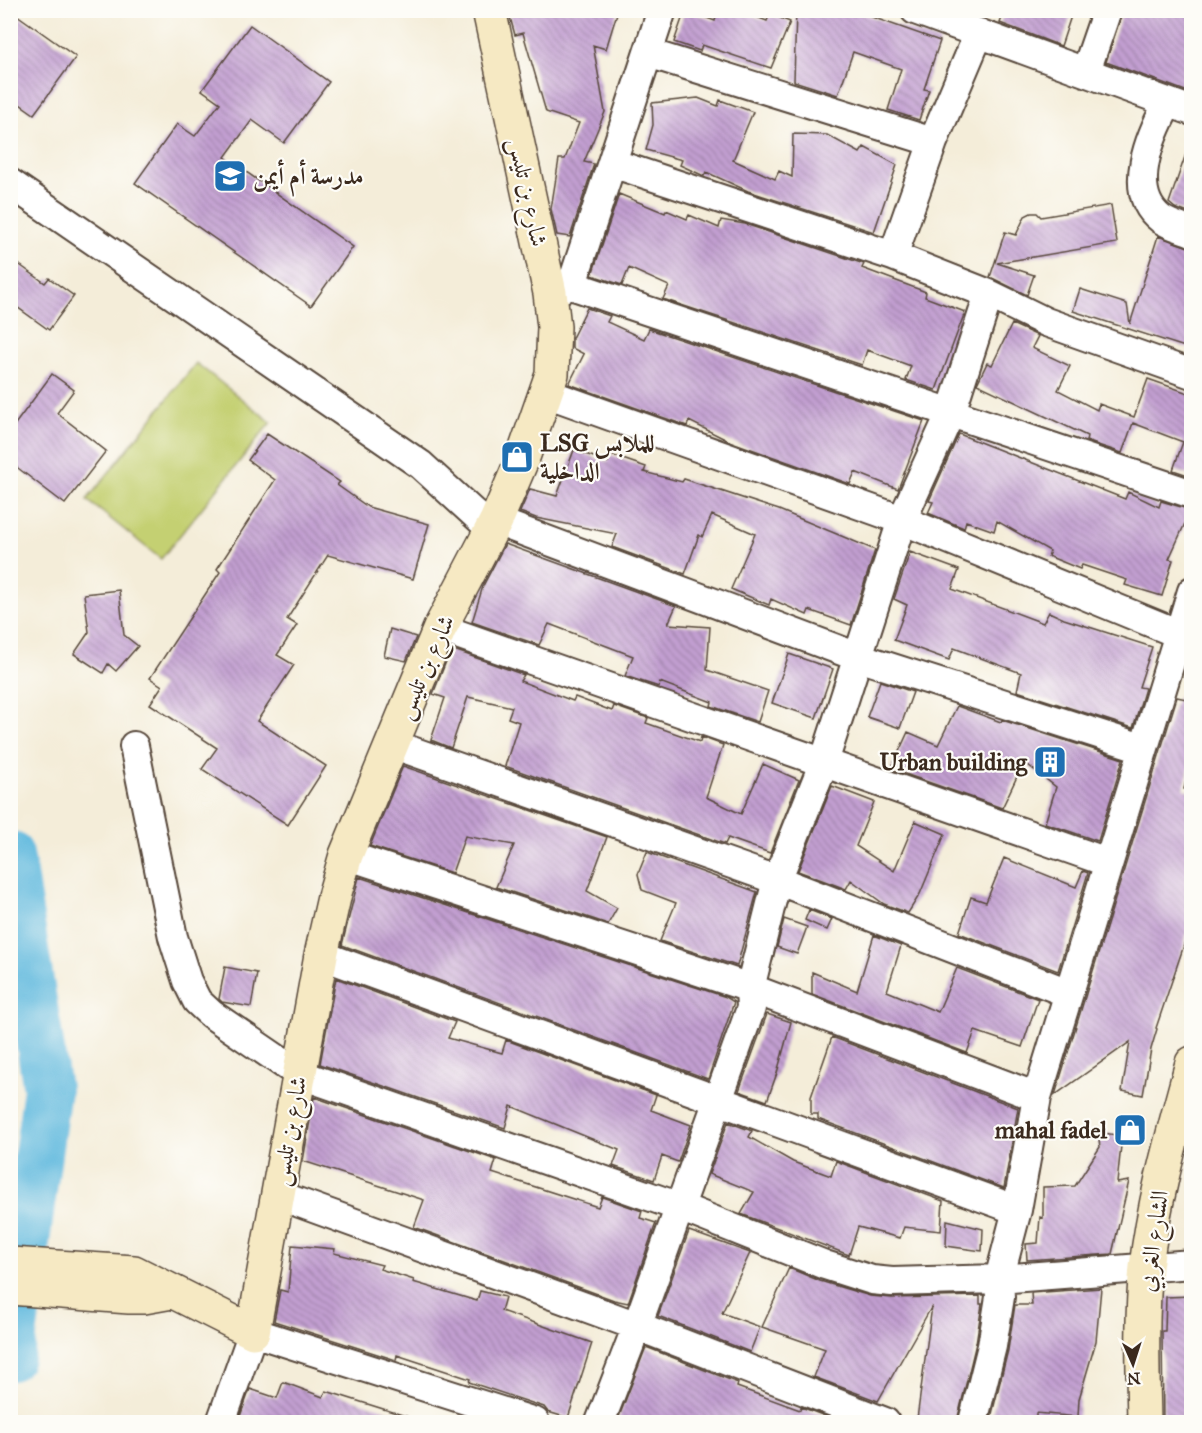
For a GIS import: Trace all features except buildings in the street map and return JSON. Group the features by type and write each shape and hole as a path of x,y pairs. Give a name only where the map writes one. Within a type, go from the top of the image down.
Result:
{"street":[{"name":"شارع بن تليس","path":"253,1332 321,955 346,855 440,628 494,526 522,460 552,374 560,289 489,10"},
{"path":"662,10 612,163 560,289 951,412 1191,494"},
{"path":"915,10 1180,107 1153,131 1143,169 1144,190 1150,207 1162,219 1191,232"},
{"path":"1086,71 1107,10"},
{"path":"893,256 933,142 979,33"},
{"path":"648,53 933,142"},
{"path":"612,163 893,256 989,294 1046,322 1191,374"},
{"path":"10,183 421,465 494,526 858,657 1142,748"},
{"path":"600,1422 637,1326 751,1008 750,988 777,880 824,762 902,520 951,412 989,294"},
{"path":"546,393 902,520 1185,635"},
{"path":"973,1422 992,1346 1000,1298 999,1279 1017,1210 1037,1097 1142,748 1185,635 1191,591"},
{"path":"440,628 1107,862"},
{"path":"392,744 777,880 1068,993"},
{"path":"134,746 173,937 187,981 197,1001 211,1014 298,1074 680,1207 872,1280 892,1282 999,1279 1191,1264"},
{"path":"346,855 750,988 1037,1097"},
{"path":"321,955 1017,1210"},
{"name":"الشارع الغربي","path":"1144,1422 1143,1341 1146,1268 1161,1183 1191,1063"},
{"path":"278,1195 637,1326 885,1422"},
{"path":"10,1264 172,1292 253,1332 535,1422"},
{"path":"10,1288 131,1284"},
{"path":"221,1422 253,1332"}],"green space":[{"path":"196,363 271,422 161,559 87,500"}],"waterway":[{"path":"10,855 47,1089 10,1357"}],"place":[{"name":"مدرسة أم أيمن","path":"230,176"},
{"name":"LSG للملابس الداخلية","path":"517,457"},
{"name":"Urban building","path":"1050,762"},
{"name":"mahal fadel","path":"1130,1130"}]}
